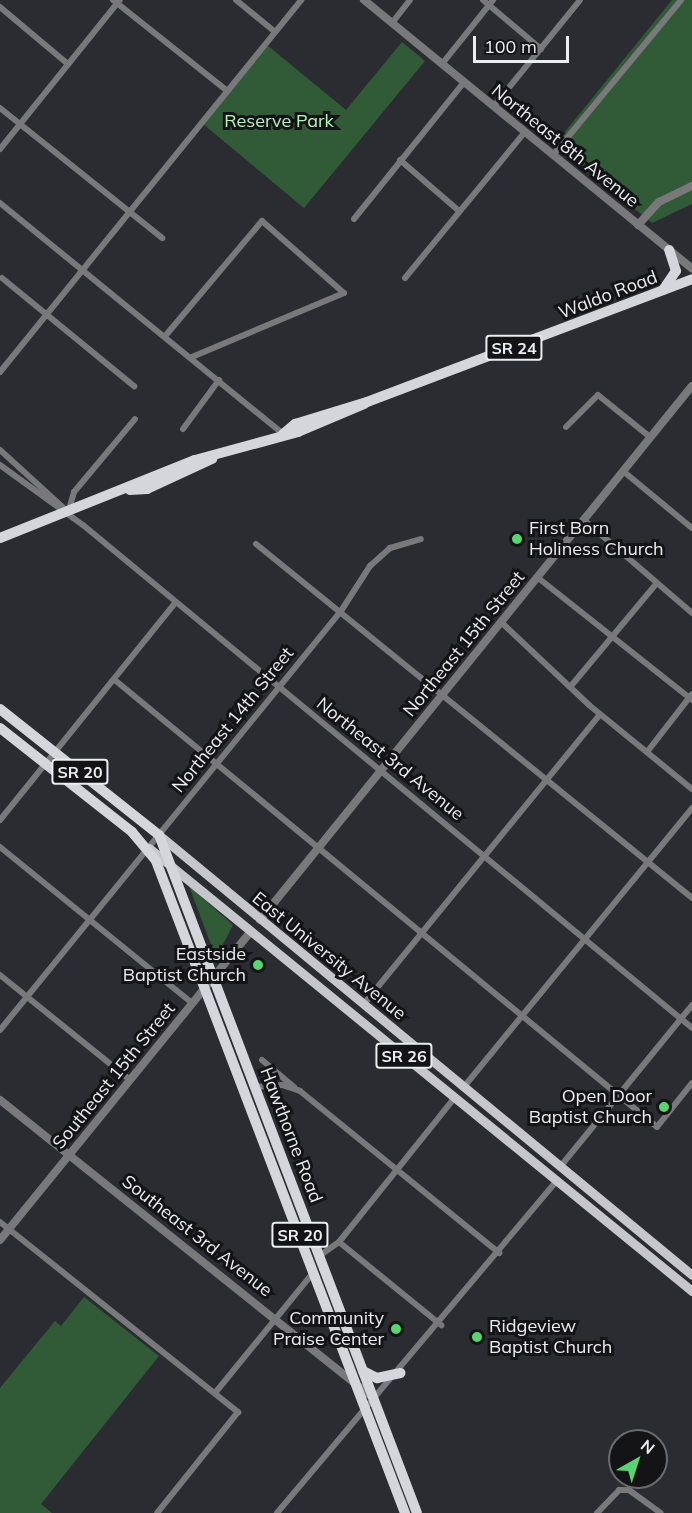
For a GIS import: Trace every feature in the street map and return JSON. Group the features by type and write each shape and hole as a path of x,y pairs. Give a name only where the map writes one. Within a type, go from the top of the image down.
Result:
{"highway":[{"path":"661,293 676,271 669,250"},
{"name":"Waldo Road","path":"0,538 130,490 179,477 212,459 283,434 295,424 367,402 661,293 692,279"},
{"name":"East University Avenue","path":"0,709 159,835"},
{"name":"East University Avenue","path":"0,728 149,848"},
{"name":"Hawthorne Road","path":"159,835 213,977 314,1272 355,1380 369,1402 417,1513"},
{"name":"Hawthorne Road","path":"149,848 319,1256 363,1371 369,1402 405,1513"},
{"path":"363,1371 381,1378 400,1373"}],"main road":[{"name":"East University Avenue","path":"159,835 260,921 692,1275"},
{"name":"East University Avenue","path":"149,848 168,859 251,931 692,1291"},
{"path":"251,931 260,921"},
{"path":"355,1016 363,1005"},
{"path":"455,1097 463,1088"},
{"path":"557,1180 560,1167"},
{"path":"655,1260 661,1250"}],"street":[{"path":"236,0 274,31"},
{"path":"0,372 301,0"},
{"name":"Northeast 8th Avenue","path":"364,0 692,268"},
{"path":"392,22 410,0"},
{"path":"483,0 491,2 541,49"},
{"path":"494,106 580,0"},
{"path":"553,155 681,0"},
{"path":"0,149 117,1 226,90"},
{"path":"442,64 491,2"},
{"path":"0,7 68,64"},
{"path":"354,219 464,82"},
{"path":"0,108 162,238"},
{"path":"405,278 525,132"},
{"path":"400,160 459,211"},
{"path":"638,225 659,202 692,186"},
{"path":"0,203 166,335 283,434"},
{"path":"166,335 262,221 344,293 192,357"},
{"path":"2,278 134,386"},
{"path":"183,429 219,380"},
{"name":"Northeast 15th Street","path":"260,921 692,386"},
{"path":"566,428 591,396 604,399 650,437"},
{"path":"68,513 74,492 135,420"},
{"name":"Northeast 3rd Avenue","path":"0,450 68,513 175,603 692,1028"},
{"name":"Northeast 3rd Avenue","path":"0,465 68,513"},
{"path":"11,473 18,465"},
{"path":"623,471 692,528"},
{"path":"584,520 692,613"},
{"name":"Northeast 14th Street","path":"0,1030 279,688 341,610 370,566 390,548 421,538"},
{"path":"256,544 444,692 692,898"},
{"path":"537,577 691,697 647,752"},
{"path":"571,686 656,584"},
{"path":"0,820 116,681 175,603"},
{"path":"501,622 600,714 692,789"},
{"path":"116,681 657,1127 692,1083"},
{"path":"363,1005 600,714"},
{"path":"463,1088 692,808"},
{"path":"0,847 192,1004"},
{"name":"Southeast 15th Street","path":"0,1240 251,931"},
{"path":"0,975 130,1080"},
{"path":"560,1167 692,1005"},
{"path":"262,1060 499,1253"},
{"path":"250,1089 282,1085 300,1091"},
{"path":"319,1256 339,1242 455,1097"},
{"name":"Southeast 3rd Avenue","path":"0,1100 355,1380"},
{"path":"277,1513 369,1402 400,1373 441,1325 557,1180"},
{"path":"0,1222 238,1412 157,1513"},
{"path":"339,1242 441,1325"},
{"path":"215,1393 314,1272"},
{"path":"597,1513 619,1490 638,1495 661,1513"}],"green space":[{"path":"672,0 692,0 692,204 652,223 555,144"},
{"name":"Reserve Park","path":"402,42 425,61 304,208 203,124 267,45 346,110"},
{"path":"189,886 233,925 220,950 213,950"},
{"path":"84,1297 159,1356 41,1504 52,1513 0,1513 0,1388 55,1321 61,1326"}],"place":[{"name":"First Born Holiness Church","path":"517,539"},
{"name":"Eastside Baptist Church","path":"258,965"},
{"name":"Open Door Baptist Church","path":"664,1107"},
{"name":"Community Praise Center","path":"396,1329"},
{"name":"Ridgeview Baptist Church","path":"477,1337"}]}
